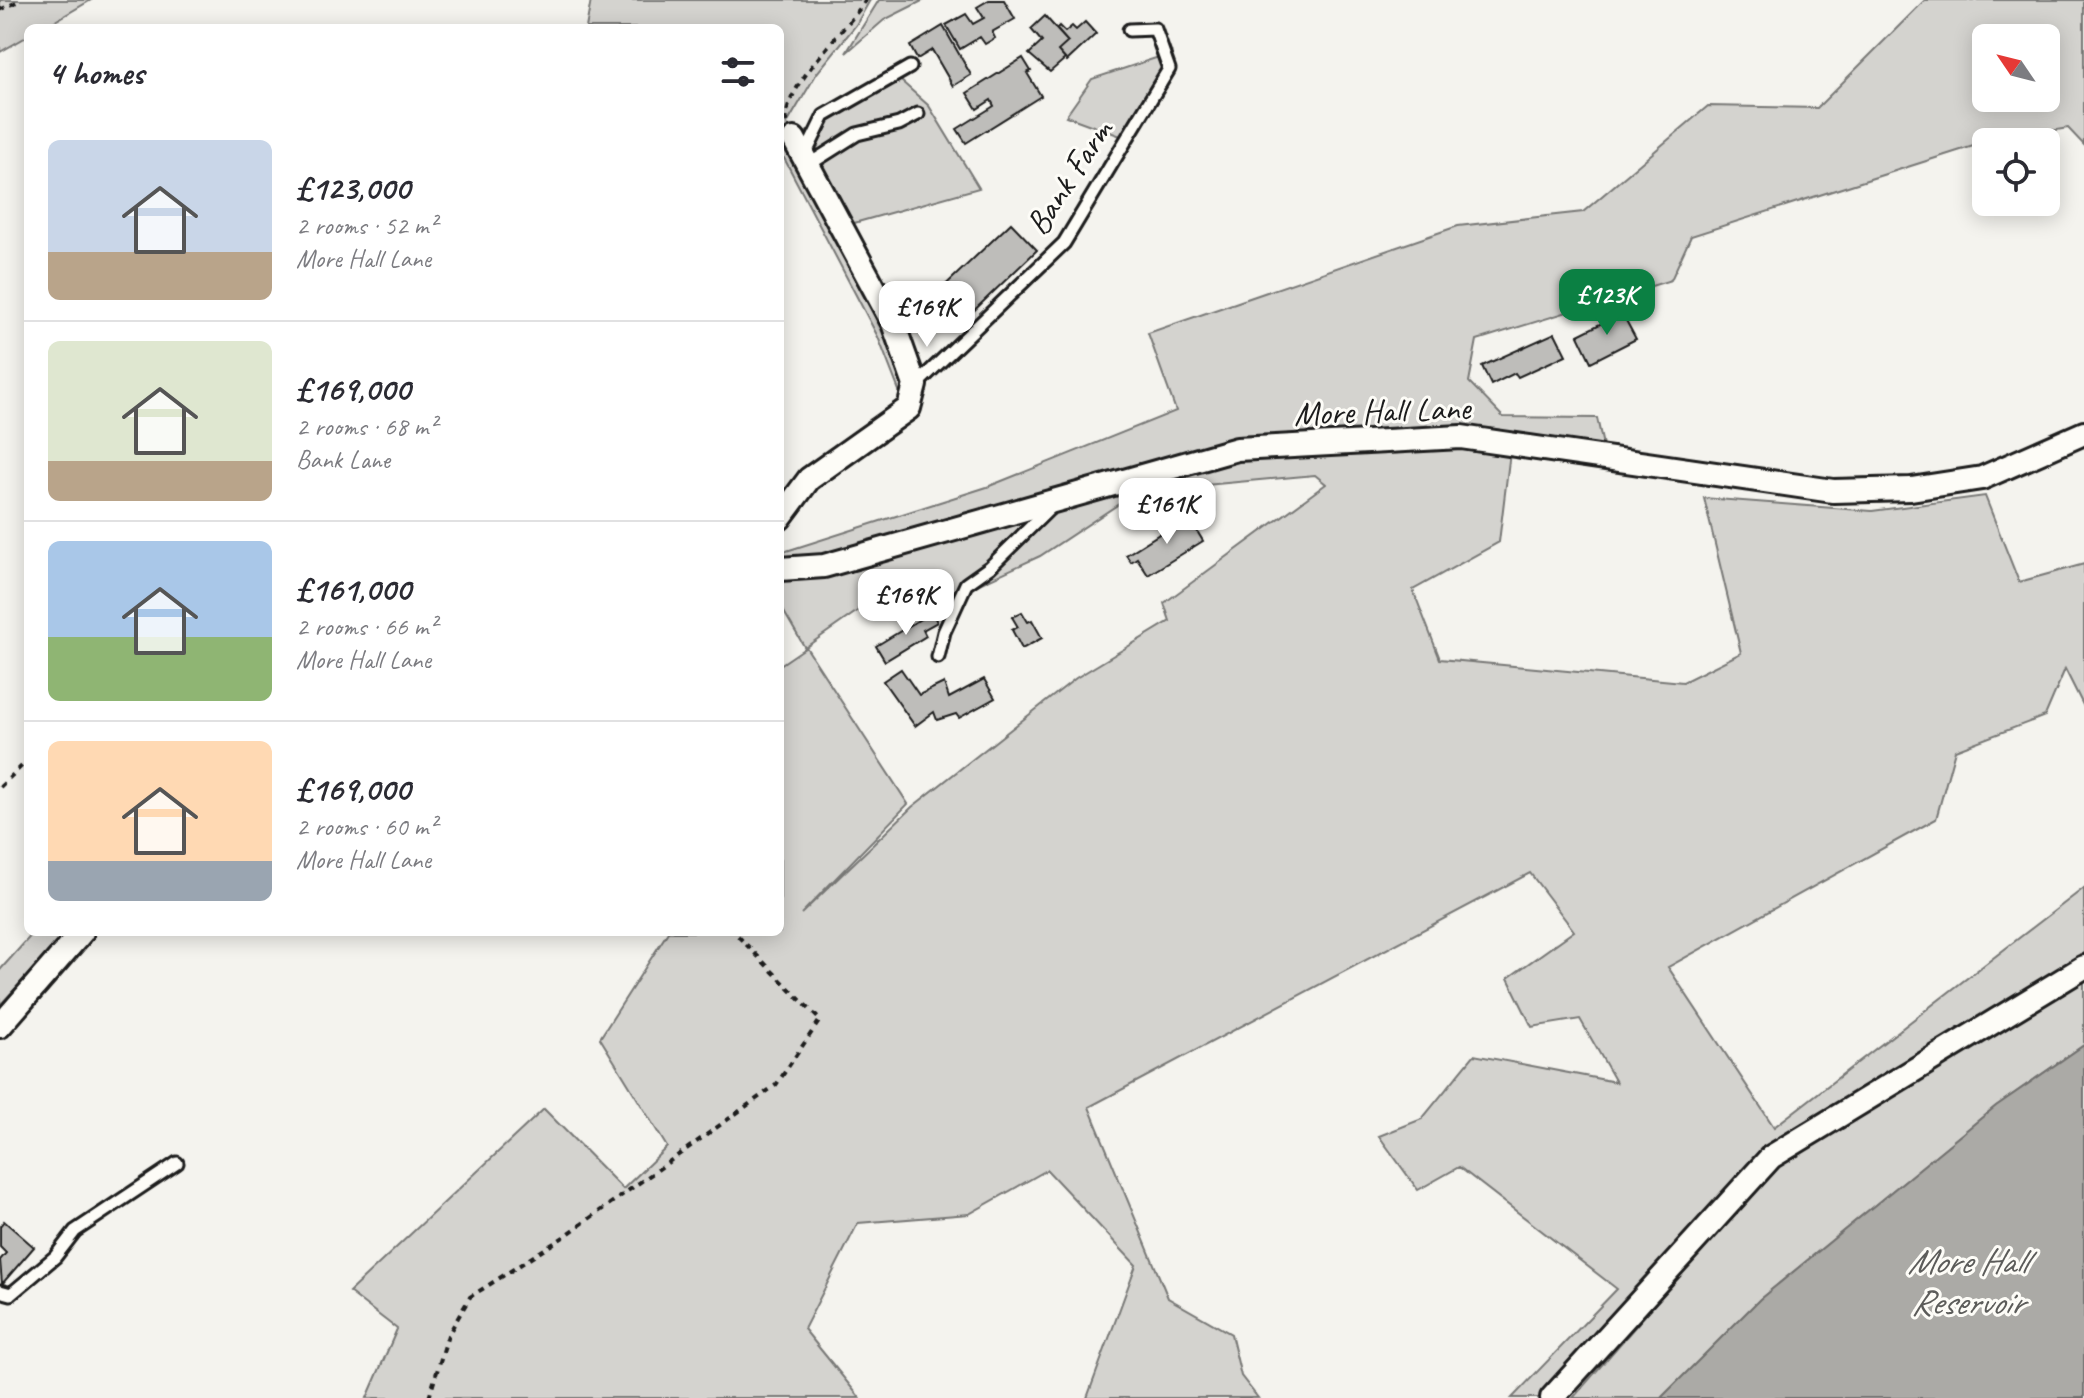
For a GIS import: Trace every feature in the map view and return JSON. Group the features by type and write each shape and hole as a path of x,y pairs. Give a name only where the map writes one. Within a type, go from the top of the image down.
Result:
{"street":[{"path":"784,513 809,479 909,408 915,385 893,323 802,154"},
{"name":"More Hall Lane","path":"784,569 824,566 1237,449 1461,437 1833,491 1911,489 1982,478 2084,433"},
{"path":"0,1026 79,936"},
{"path":"1552,1398 1771,1157 2084,967"}],"lane":[{"name":"Bank Farm","path":"915,385 1064,243 1113,163 1169,69 1155,29 1129,30"},
{"path":"802,154 824,116 910,67"},
{"path":"802,154 857,134 899,124 918,114"},
{"path":"938,657 944,632 966,584 990,567 1059,500"},
{"path":"0,1291 11,1294 55,1257 75,1231 177,1163"}],"path":[{"path":"0,10 21,0"},
{"path":"802,154 786,109 796,89 866,0"},
{"path":"0,787 24,764"},
{"path":"429,1398 448,1335 470,1297 565,1236 776,1085 820,1020 738,936"}],"shaded area":[{"path":"0,0 91,0 50,24 24,24 24,38 0,52"},
{"path":"591,0 870,0 856,25 817,73 787,124 792,142 911,383 905,406 878,337 784,158 784,24 587,24"},
{"path":"879,0 924,0 884,20 846,53"},
{"path":"1925,0 2084,0 2084,145 2068,128 1972,128 1972,146 1691,236 1671,280 1477,340 1469,382 1503,417 1597,418 1604,450 1235,442 820,558 784,559 784,552 987,487 1176,411 1148,333 1458,226 1583,212 1708,106 1817,108"},
{"path":"1171,53 1126,138 1066,116 1092,79"},
{"path":"900,80 929,106 979,188 847,225 799,136"},
{"path":"1460,443 1510,452 1499,542 1413,590 1440,659 1683,682 1741,653 1704,498 1872,511 1985,496 2019,582 2084,564 2084,707 2065,669 2045,716 1955,750 1936,819 1668,967 1774,1127 2084,888 2084,1045 1996,1106 1760,1299 1661,1398 1573,1398 1776,1165 1867,1113 1828,1114 1765,1150 1542,1398 1512,1398 1617,1289 1459,1167 1418,1190 1379,1136 1422,1119 1474,1055 1616,1082 1580,1019 1532,1027 1508,978 1574,931 1530,873 1089,1107 1168,1298 1231,1334 1241,1376 1258,1398 1087,1398 1136,1265 1047,1170 969,1214 858,1223 804,1329 860,1398 367,1398 397,1329 349,1292 544,1109 623,1189 667,1147 600,1038 665,936 784,936 784,662 805,648 784,612 784,577 824,573 1239,454","holes":["1315,475 1326,484 1164,603 1170,621 1076,678 912,807 801,914 908,804 806,647 879,596 962,592 1040,556 1125,500 1173,488"]},
{"path":"30,936 64,936 0,1005 0,970"}],"water":[{"name":"More Hall Reservoir","path":"2084,1045 2084,1398 1661,1398 1760,1299 1996,1106"}],"building":[{"path":"989,0 1004,0 1015,19 992,32 995,38 985,44 980,37 960,49 946,25 966,14 973,24 984,18 977,7"},
{"path":"1045,16 1068,42 1058,51 1065,59 1050,72 1029,54 1042,42 1031,29"},
{"path":"1085,22 1096,34 1067,61 1058,51 1068,42 1056,29 1059,26 1065,32 1072,26 1076,30"},
{"path":"943,26 971,75 953,86 932,50 917,59 910,46"},
{"path":"1023,58 1031,71 1027,73 1041,96 966,143 957,129 994,106 991,100 977,109 967,93"},
{"path":"1011,223 1037,250 962,322 936,294"},
{"path":"1622,313 1636,339 1591,362 1578,335"},
{"path":"1555,333 1566,355 1518,377 1515,373 1491,385 1482,366"},
{"path":"1188,516 1203,541 1148,575 1137,558 1131,562 1126,555"},
{"path":"932,612 937,622 923,630 926,636 885,661 876,646"},
{"path":"1022,612 1028,622 1032,620 1042,638 1022,649 1012,630 1018,627 1012,617"},
{"path":"901,669 919,695 944,683 949,698 984,679 995,698 959,718 956,714 937,720 934,712 915,726 883,681"},
{"path":"4,1221 34,1247 2,1284 0,1260 6,1253 0,1247 0,1226"}]}
